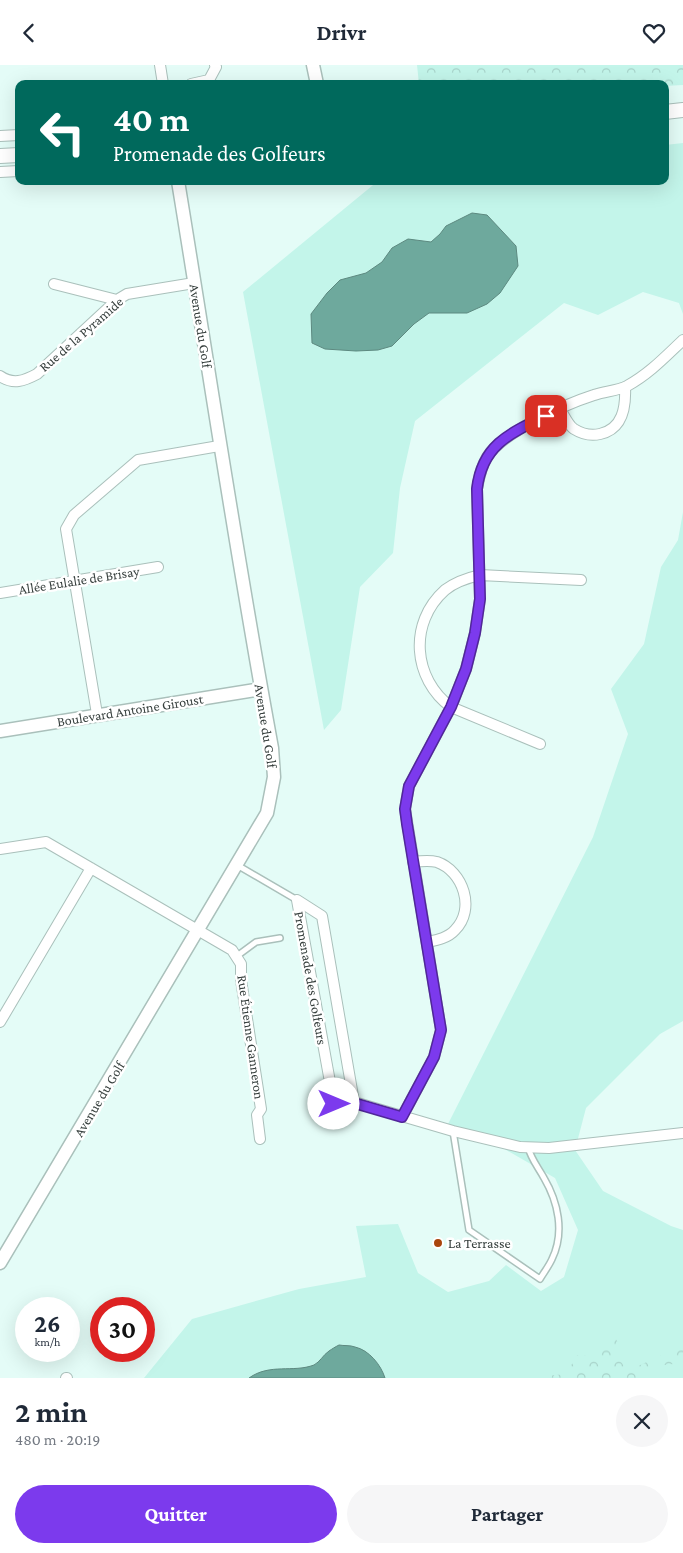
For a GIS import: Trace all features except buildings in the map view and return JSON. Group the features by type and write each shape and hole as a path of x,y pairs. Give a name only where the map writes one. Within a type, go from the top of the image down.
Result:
{"main road":[{"path":"669,112 683,110"},
{"path":"0,156 15,155"}],"street":[{"path":"160,65 162,80"},
{"path":"209,80 216,67 215,65"},
{"path":"313,65 316,80"},
{"path":"0,136 15,135"},
{"path":"0,172 15,171"},
{"name":"Avenue du Golf","path":"0,1263 267,813 272,794 274,777 272,748 260,689 219,446 179,185"},
{"name":"Rue de la Pyramide","path":"0,376 16,382 27,380 37,374 117,300 127,294 194,283"},
{"path":"54,284 117,300"},
{"path":"402,1117 434,1057 441,1030 405,809 409,786 451,707 466,669 475,633 480,599 477,489 479,474 487,457 500,441 560,409 594,395 625,387 650,373 683,340"},
{"path":"560,409 573,429 591,436 606,433 616,426 623,415 626,401 625,387"},
{"path":"97,714 66,529 74,515 138,459 219,446"},
{"name":"Allée Eulalie de Brisay","path":"0,593 158,567"},
{"path":"540,744 451,707 442,700 430,686 423,671 420,642 423,626 429,611 446,589 464,579 480,575 581,580"},
{"name":"Boulevard Antoine Giroust","path":"0,731 260,689"},
{"name":"Rue Étienne Ganneron","path":"0,849 46,842 232,950 241,963 241,979 261,1109 257,1115 260,1139"},
{"path":"413,862 425,860 436,862 446,867 455,874 461,884 465,898 464,914 456,930 444,938 427,942"},
{"path":"0,1023 91,868"},
{"name":"Promenade des Golfeurs","path":"297,900 334,1104 354,1103 453,1131 520,1147 549,1148 683,1133"},
{"name":"Promenade des Golfeurs","path":"297,900 322,916 354,1103"}],"lane":[{"path":"236,865 297,900"},
{"path":"237,956 256,942 280,938"},
{"path":"453,1131 470,1230 540,1279 553,1257 559,1221 557,1207 550,1189 531,1158 528,1147"}],"green space":[{"path":"417,65 683,65 683,85 669,86 669,80 419,80"},
{"path":"683,143 683,314 679,303 643,292 598,315 564,303 415,421 400,488 393,553 360,587 341,710 324,730 243,292 373,185 669,185 669,145"},
{"path":"683,512 683,1021 660,1034 586,1108 575,1150 603,1191 671,1226 683,1230 683,1378 144,1378 192,1319 299,1289 366,1277 356,1226 398,1224 418,1273 448,1292 489,1281 506,1265 541,1291 564,1277 578,1230 555,1178 487,1139 447,1126 593,837 628,734 611,689 644,644 661,567 678,540"},
{"path":"603,1339 616,1339 620,1346 623,1365 636,1367 683,1345 683,1363 655,1366 646,1378 537,1378 540,1375 563,1374 570,1368 576,1355 591,1356"}],"shaded area":[{"path":"472,213 487,215 516,246 518,266 500,293 487,304 467,313 429,313 414,324 392,346 378,350 325,349 312,343 311,314 340,280 366,273 382,262 392,248 408,239 431,242 446,226"},
{"path":"339,1345 353,1346 365,1351 381,1368 385,1378 249,1378 257,1373 273,1369 314,1365"}],"place":[{"name":"La Terrasse","path":"438,1243"}],"route":[{"path":"334,1104 354,1103 402,1117 434,1057 441,1030 405,809 409,786 451,707 466,669 475,633 480,599 477,489 479,474 487,457 500,441 546,416"}]}
